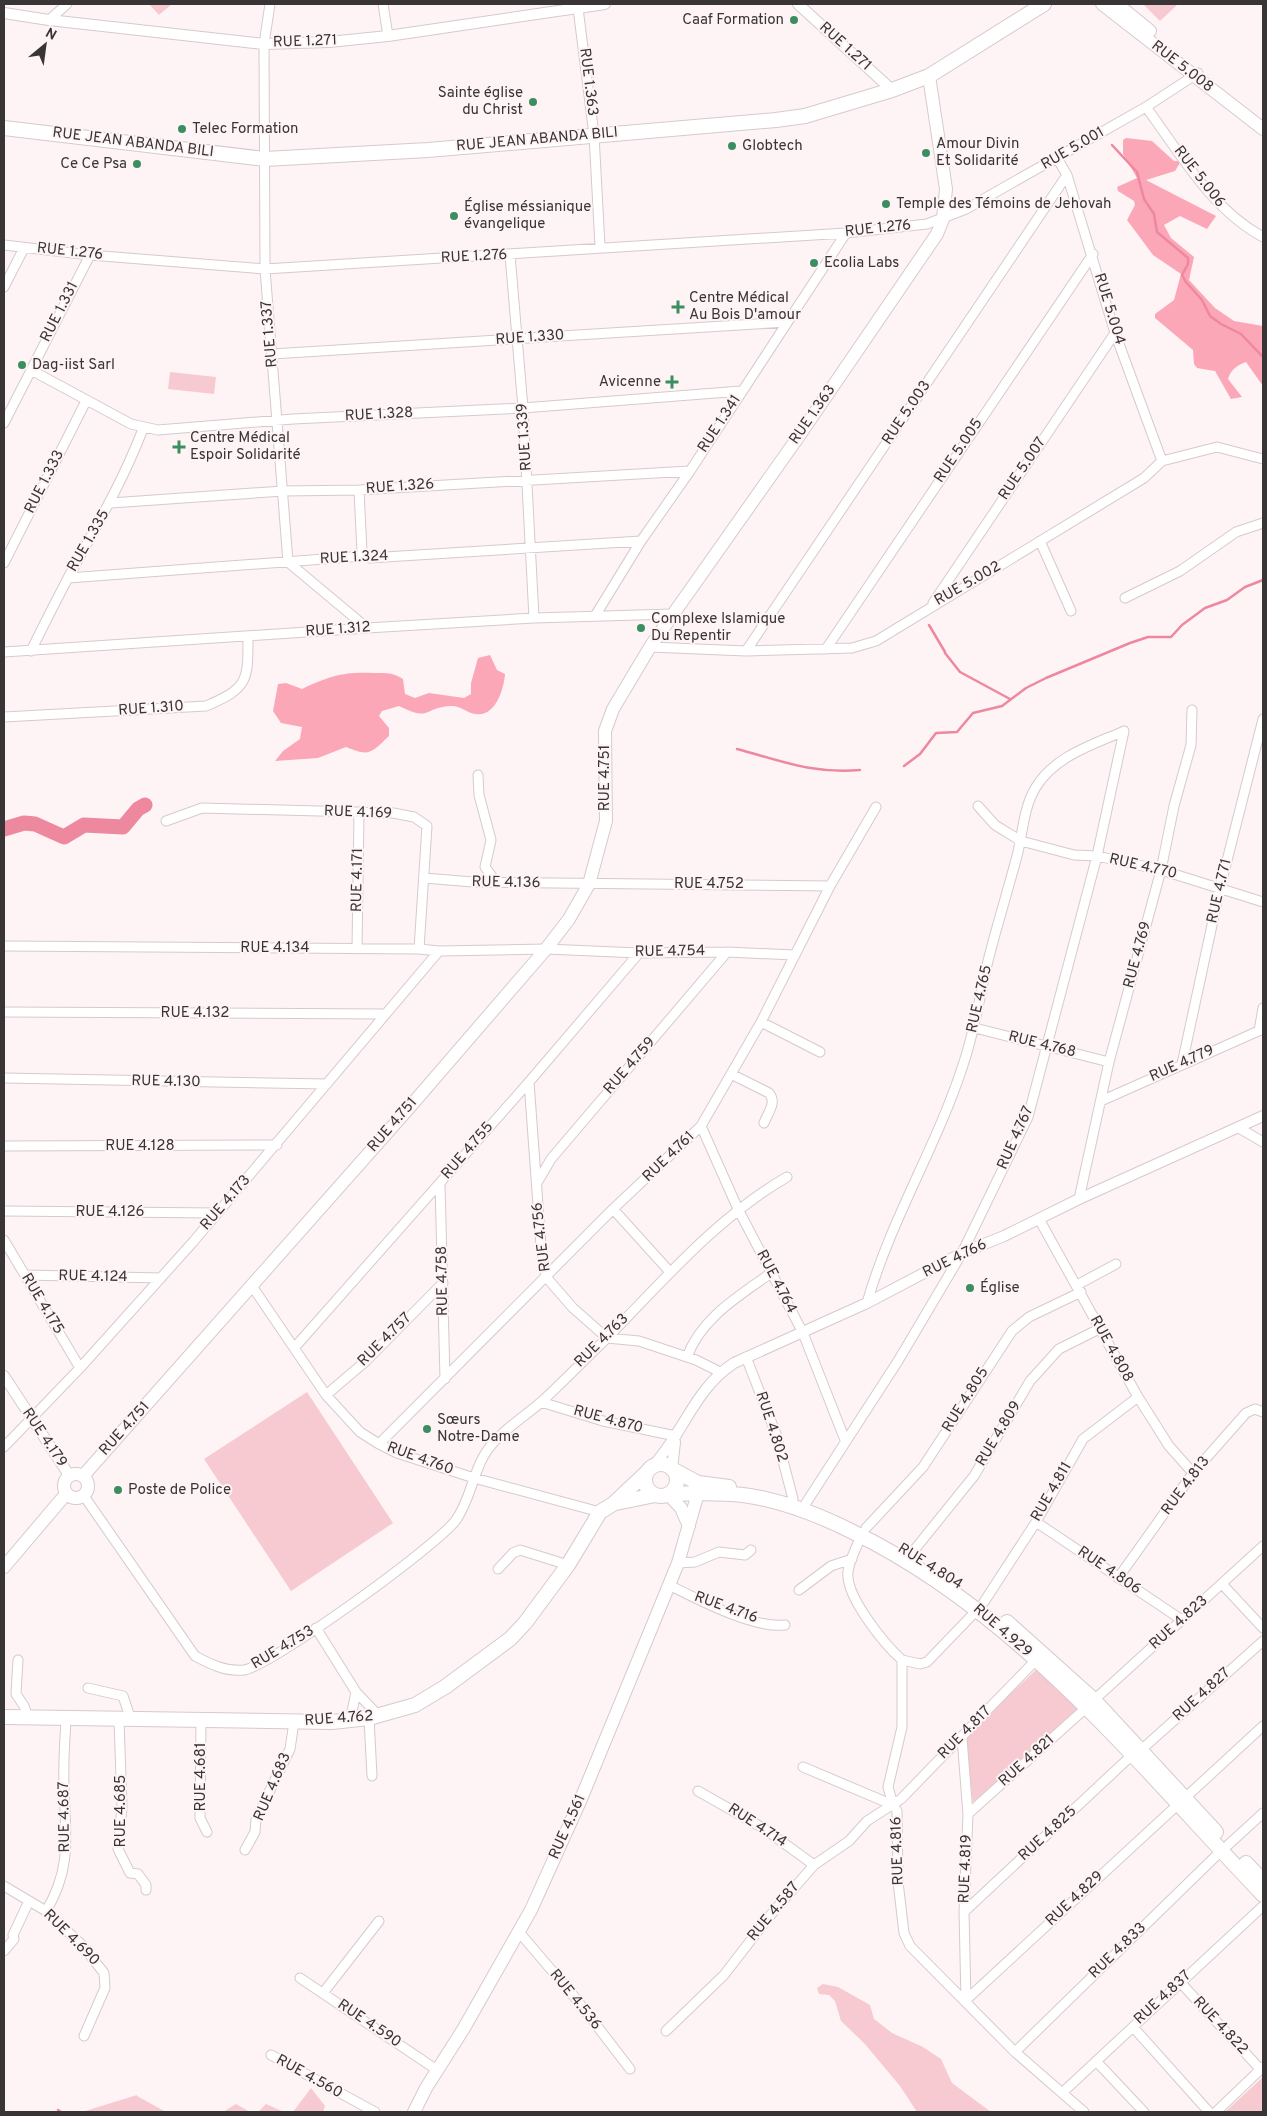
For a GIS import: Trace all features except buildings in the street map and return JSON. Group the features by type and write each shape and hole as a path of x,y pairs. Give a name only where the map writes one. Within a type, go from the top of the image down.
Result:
{"main road":[{"name":"RUE JEAN ABANDA BILI","path":"4,128 265,159 428,150 776,120 805,116 892,90 929,76 1044,4"},
{"name":"RUE 5.008","path":"1102,4 1263,122"},
{"name":"RUE 5.008","path":"1117,4 1263,130"},
{"name":"RUE 1.363","path":"605,731 613,709 650,646 922,258 943,219 946,201 946,181 929,76"},
{"name":"RUE 4.751","path":"83,1476 252,1286 546,949 569,919 589,884 606,821 605,731"},
{"path":"613,1504 649,1470 659,1464 672,1468 676,1482 661,1494"},
{"name":"RUE 4.804","path":"672,1468 698,1483 800,1501 911,1554 981,1606 1090,1704 1225,1848 1263,1881"},
{"path":"649,1470 646,1485 681,1508 688,1526"},
{"path":"78,1473 83,1476 88,1483 84,1496 75,1498 66,1494 63,1484 68,1475 78,1473"},
{"name":"RUE 4.929","path":"613,1504 661,1494 698,1493 743,1496 795,1508 864,1532 918,1568 981,1606 1036,1660 1090,1704"},
{"name":"RUE 4.561","path":"414,2112 519,1932 581,1799 678,1563 698,1493"},
{"path":"4,1567 66,1494"},
{"name":"RUE 4.762","path":"4,1718 294,1722 350,1721 396,1712 429,1697 510,1639 525,1623 568,1565 600,1512 613,1504"},
{"path":"1225,1848 1263,1895"}],"street":[{"path":"49,20 67,4"},
{"name":"RUE 1.337","path":"270,4 264,44 265,269 288,562"},
{"path":"383,4 388,36"},
{"name":"RUE 1.271","path":"4,13 49,20 264,44 330,42 388,36 605,4"},
{"name":"RUE 1.271","path":"798,4 892,90"},
{"name":"RUE 1.363","path":"578,8 594,135 600,246"},
{"name":"RUE 5.001","path":"943,219 966,209 1057,158 1146,107 1197,74"},
{"name":"RUE 5.006","path":"1146,107 1220,205 1242,224 1263,236"},
{"name":"RUE 5.004","path":"1057,158 1067,175 1093,254 1115,333 1162,461"},
{"name":"RUE 5.003","path":"746,651 1067,175"},
{"name":"RUE 1.276","path":"4,245 90,255 265,269 510,255 600,246 846,233 927,224 943,219"},
{"name":"RUE 1.341","path":"595,616 640,541 690,471 846,233"},
{"path":"4,287 24,248"},
{"name":"RUE 5.005","path":"826,649 1093,254"},
{"name":"RUE 1.331","path":"4,423 90,255"},
{"name":"RUE 1.339","path":"510,255 523,408 534,618"},
{"name":"RUE 1.330","path":"272,354 787,322"},
{"name":"RUE 5.007","path":"932,605 1115,333"},
{"name":"RUE 1.328","path":"31,370 86,401 143,429 158,430 277,422 293,419 523,408 741,391"},
{"name":"RUE 1.333","path":"4,563 86,401"},
{"name":"RUE 1.335","path":"31,652 68,578 111,503 129,466 143,429"},
{"name":"RUE 5.002","path":"650,646 746,651 852,648 876,641 932,605 965,588 1144,478 1162,461 1217,447 1263,460"},
{"name":"RUE 1.326","path":"111,503 283,491 359,490 690,471"},
{"path":"359,490 362,552 364,556"},
{"path":"1125,598 1180,571 1236,532 1263,523"},
{"name":"RUE 1.324","path":"68,578 364,556 369,558 640,541"},
{"path":"1040,541 1070,611"},
{"path":"288,562 297,572 367,628"},
{"name":"RUE 1.312","path":"4,652 31,652 534,618 672,614"},
{"name":"RUE 1.310","path":"4,717 206,706 228,696 241,685 248,672 248,636"},
{"name":"RUE 4.769","path":"1079,1199 1109,1062 1161,870 1174,806 1192,745 1192,710"},
{"name":"RUE 4.771","path":"1182,1064 1220,888 1263,719"},
{"name":"RUE 4.765","path":"867,1303 883,1255 942,1123 974,1028 986,969 1035,788 1044,775 1060,762 1082,749 1124,731"},
{"name":"RUE 4.767","path":"800,1501 845,1440 898,1361 962,1253 1028,1117 1097,856 1124,731"},
{"path":"478,775 479,795 491,840 485,867 496,882"},
{"name":"RUE 4.770","path":"978,806 995,825 1021,841 1074,855 1097,856 1161,870 1263,902"},
{"name":"RUE 4.761","path":"378,1444 613,1209 701,1126 761,1022 830,886 876,807"},
{"name":"RUE 4.169","path":"166,821 202,808 393,813 414,817 427,826 419,949"},
{"name":"RUE 4.171","path":"357,949 360,812"},
{"name":"RUE 4.136","path":"424,878 473,882 589,884"},
{"name":"RUE 4.752","path":"589,884 706,883 830,886"},
{"name":"RUE 4.134","path":"4,946 419,949 439,951 546,949"},
{"name":"RUE 4.754","path":"546,949 639,953 727,952 794,955"},
{"name":"RUE 4.173","path":"4,1447 80,1368 161,1278 277,1145 439,951"},
{"name":"RUE 4.759","path":"536,1183 551,1159 727,952"},
{"name":"RUE 4.755","path":"295,1347 530,1082 639,953"},
{"path":"1261,1030 1263,1008"},
{"name":"RUE 4.132","path":"4,1012 386,1014"},
{"path":"761,1022 820,1052"},
{"name":"RUE 4.768","path":"974,1028 1109,1062"},
{"name":"RUE 4.779","path":"1101,1100 1261,1030"},
{"path":"731,1074 768,1093 772,1097 773,1102 764,1123"},
{"name":"RUE 4.130","path":"4,1078 327,1084"},
{"name":"RUE 4.756","path":"530,1082 541,1246 546,1277 573,1308 607,1338"},
{"name":"RUE 4.766","path":"649,1470 676,1436 698,1398 720,1372 746,1357 867,1303 962,1253 1263,1116"},
{"name":"RUE 4.764","path":"701,1126 738,1208 803,1333 845,1440"},
{"path":"1239,1128 1263,1142"},
{"name":"RUE 4.128","path":"4,1146 277,1145"},
{"name":"RUE 4.763","path":"474,1478 481,1461 494,1442 541,1402 607,1338 670,1272 738,1208 787,1177"},
{"name":"RUE 4.758","path":"440,1183 445,1379"},
{"path":"613,1209 670,1272"},
{"name":"RUE 4.126","path":"4,1211 216,1213"},
{"name":"RUE 4.808","path":"1039,1219 1138,1397 1169,1446 1193,1473"},
{"name":"RUE 4.175","path":"4,1240 80,1368"},
{"name":"RUE 4.805","path":"864,1532 923,1467 1012,1331 1029,1317 1116,1264"},
{"path":"687,1357 693,1341 705,1326 726,1306 771,1273"},
{"name":"RUE 4.124","path":"25,1276 161,1278"},
{"name":"RUE 4.757","path":"326,1395 366,1360 443,1283"},
{"name":"RUE 4.760","path":"252,1286 326,1395 360,1432 378,1444 397,1453 474,1478 600,1512"},
{"name":"RUE 4.809","path":"911,1554 974,1476 1030,1381 1059,1349 1099,1329"},
{"path":"607,1338 640,1341 687,1357 720,1372"},
{"name":"RUE 4.802","path":"746,1357 800,1501"},
{"name":"RUE 4.179","path":"4,1376 30,1419 68,1475"},
{"name":"RUE 4.811","path":"902,1660 920,1664 927,1662 981,1606 1036,1522 1083,1439 1138,1397"},
{"name":"RUE 4.870","path":"541,1402 603,1421 676,1436"},
{"name":"RUE 4.813","path":"1118,1578 1193,1473 1246,1413 1255,1409 1263,1412"},
{"name":"RUE 4.766","path":"672,1468 672,1454 676,1436"},
{"name":"RUE 4.753","path":"84,1496 195,1656 217,1667 246,1669 316,1628 424,1550 449,1528 461,1512 470,1494 474,1478"},
{"name":"RUE 4.806","path":"1036,1522 1182,1620"},
{"path":"864,1532 848,1571 850,1587 864,1613 890,1650 902,1660"},
{"name":"RUE 4.823","path":"1090,1704 1263,1546"},
{"path":"498,1569 513,1553 520,1550 568,1565"},
{"path":"678,1563 695,1562 719,1552 745,1555 750,1550"},
{"path":"799,1590 831,1566 852,1559"},
{"path":"1222,1584 1263,1628"},
{"name":"RUE 4.716","path":"669,1585 716,1608 748,1619 785,1625"},
{"path":"316,1628 374,1717 372,1776"},
{"name":"RUE 4.827","path":"1136,1753 1263,1641"},
{"path":"18,1660 16,1694 24,1706 28,1718"},
{"name":"RUE 4.816","path":"902,1660 902,1726 888,1787 893,1805 897,1811 898,1882 906,1940 915,1952 966,2000 1015,2052 1084,2112"},
{"name":"RUE 4.817","path":"893,1805 962,1738 1036,1660"},
{"name":"RUE 4.685","path":"88,1688 123,1696 125,1720 122,1807 118,1849 130,1873 138,1874 146,1885 146,1890"},
{"path":"350,1721 356,1692"},
{"name":"RUE 4.821","path":"968,1814 1090,1704"},
{"name":"RUE 4.687","path":"46,1910 62,1873 67,1850 64,1783 66,1719"},
{"name":"RUE 4.681","path":"201,1721 200,1818 207,1832"},
{"name":"RUE 4.683","path":"245,1850 255,1832 256,1818 290,1749 294,1722"},
{"name":"RUE 4.829","path":"966,2000 1263,1726"},
{"name":"RUE 4.819","path":"962,1738 968,1814 964,1912 966,2000"},
{"name":"RUE 4.825","path":"964,1912 1136,1753"},
{"path":"803,1766 893,1805"},
{"name":"RUE 4.714","path":"698,1791 764,1828 814,1866"},
{"name":"RUE 4.587","path":"666,2031 724,1975 768,1918 814,1866 849,1841 867,1821 893,1805"},
{"name":"RUE 4.833","path":"1015,2052 1263,1813"},
{"name":"RUE 4.690","path":"4,1886 46,1910 82,1945 104,1973 105,1988 84,2036"},
{"path":"4,1951 14,1939 13,1935 29,1901"},
{"name":"RUE 4.837","path":"1063,2092 1263,1906"},
{"path":"323,1993 378,1921"},
{"name":"RUE 4.536","path":"519,1932 577,2000 630,2069"},
{"name":"RUE 4.590","path":"300,1978 437,2070"},
{"name":"RUE 4.822","path":"1180,1982 1262,2068"},
{"path":"1133,2027 1209,2112"},
{"name":"RUE 4.560","path":"271,2055 375,2112"},
{"path":"1096,2062 1144,2112"},
{"path":"1216,2112 1262,2068"}],"shaded area":[{"path":"149,4 172,4 159,15"},
{"path":"1143,4 1178,4 1160,21"},
{"path":"1126,138 1152,141 1174,161 1181,161 1175,171 1146,180 1216,216 1207,229 1180,216 1164,225 1171,238 1194,257 1189,280 1215,308 1234,321 1263,326 1263,386 1246,362 1235,368 1228,379 1242,397 1231,399 1215,371 1197,368 1194,364 1193,350 1155,318 1155,314 1174,300 1181,274 1153,255 1127,220 1135,205 1134,201 1118,191 1117,187 1137,178 1123,154 1123,140"},
{"path":"170,372 216,377 214,394 168,389"},
{"path":"490,655 497,670 505,674 498,700 489,711 483,714 476,714 450,706 441,707 422,714 399,706 382,711 379,716 389,728 389,736 370,752 360,752 346,747 318,758 275,761 283,751 300,739 302,727 281,723 273,711 278,684 286,683 302,689 344,674 385,673 396,675 403,679 405,694 415,698 429,693 464,698 471,694 471,683 478,658"},
{"path":"307,1392 393,1523 291,1591 204,1459"},
{"path":"1040,1666 1081,1709 973,1802 964,1738"},
{"path":"823,1984 838,1987 870,2005 874,2019 892,2033 923,2047 941,2059 952,2083 991,2112 917,2112 900,2086 864,2043 841,2021 835,2001 829,1995 819,1994 817,1988"},
{"path":"1263,2077 1263,2112 1225,2112"},
{"path":"311,2088 325,2106 323,2112 293,2112"},
{"path":"137,2095 166,2112 82,2112"},
{"path":"236,2104 250,2112 223,2112"},
{"path":"266,2104 284,2112 258,2112"}],"waterway":[{"path":"1112,145 1137,172 1144,199 1154,214 1157,232 1188,258 1188,264 1182,275 1202,300 1210,316 1241,334 1263,357"},
{"path":"904,766 920,754 936,733 957,732 973,713 1002,706 1026,688 1046,678 1130,643 1148,637 1171,637 1182,625 1205,608 1227,600 1245,587 1263,580"},
{"path":"929,625 945,652"},
{"path":"945,653 960,672 1010,699"},
{"path":"737,749 797,766 827,770 860,770"},
{"path":"4,829 24,823 35,824 64,837 84,825 123,827 138,809 145,805"}],"place":[{"name":"Caaf Formation","path":"794,20"},
{"name":"Sainte église du Christ","path":"533,102"},
{"name":"Telec Formation","path":"182,129"},
{"name":"Globtech","path":"732,146"},
{"name":"Amour Divin Et Solidarité","path":"926,153"},
{"name":"Ce Ce Psa","path":"137,164"},
{"name":"Temple des Témoins de Jehovah","path":"886,204"},
{"name":"Église méssianique évangelique","path":"454,216"},
{"name":"Ecolia Labs","path":"814,263"},
{"name":"Centre Médical Au Bois D'amour","path":"678,307"},
{"name":"Dag-iist Sarl","path":"22,365"},
{"name":"Avicenne","path":"672,382"},
{"name":"Centre Médical Espoir Solidarité","path":"179,447"},
{"name":"Complexe Islamique Du Repentir","path":"641,628"},
{"name":"Église","path":"970,1288"},
{"name":"Sœurs Notre-Dame","path":"427,1429"},
{"name":"Poste de Police","path":"118,1490"}]}
